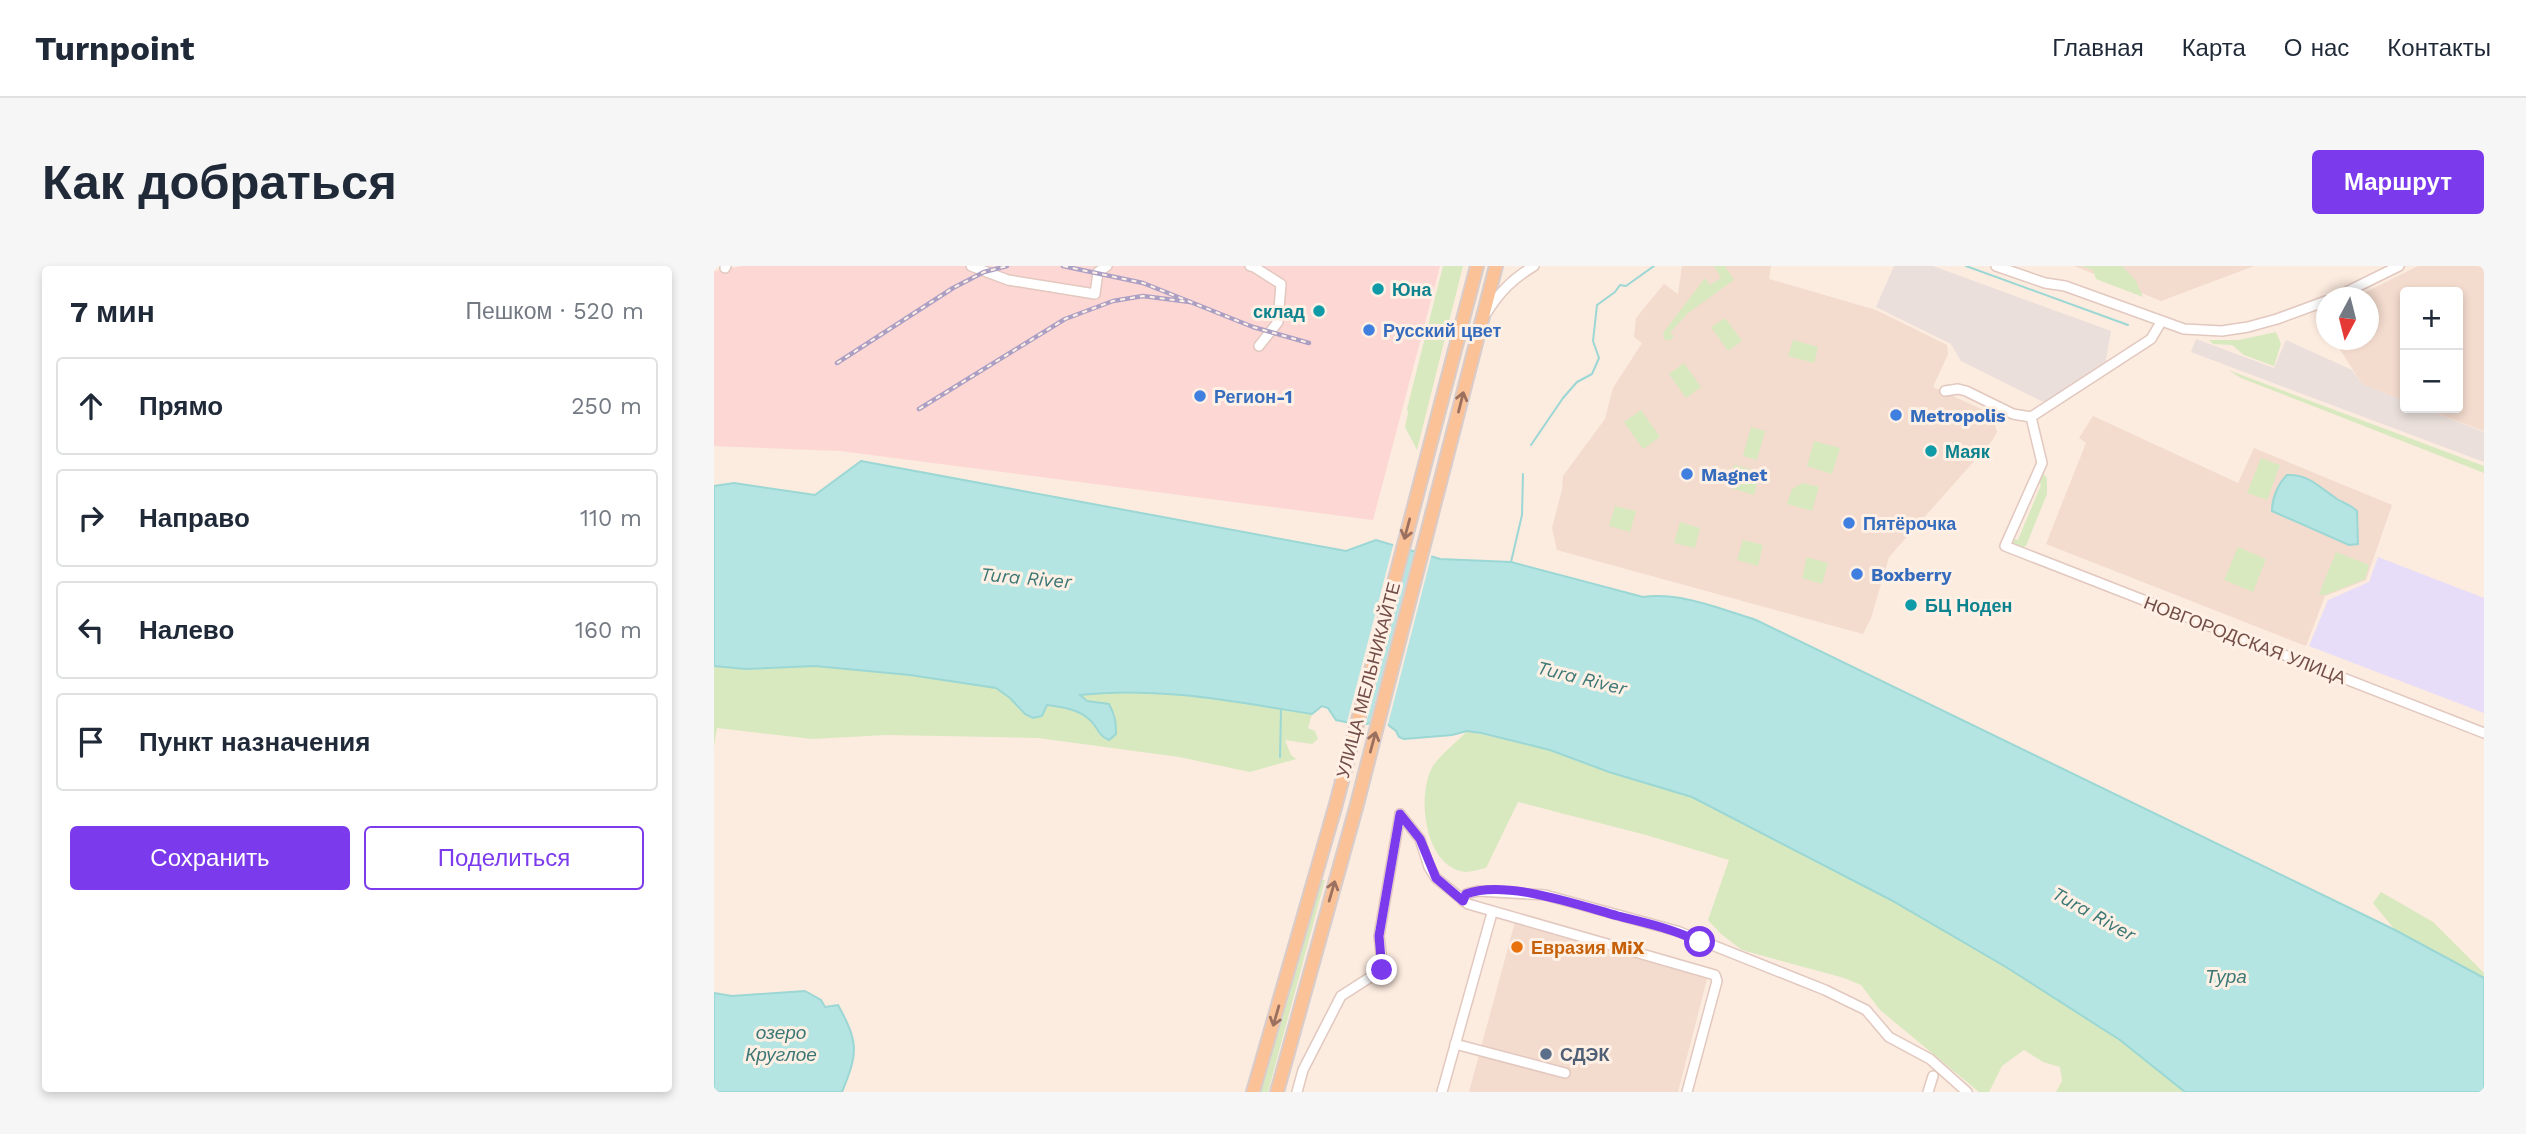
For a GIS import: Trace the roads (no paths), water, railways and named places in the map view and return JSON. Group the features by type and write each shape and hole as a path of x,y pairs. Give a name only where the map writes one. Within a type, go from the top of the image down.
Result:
{"main road":[{"name":"УЛИЦА МЕЛЬНИКАЙТЕ","path":"1253,1092 1336,804 1476,266"},
{"name":"УЛИЦА МЕЛЬНИКАЙТЕ","path":"1277,1092 1356,808 1496,266"}],"street":[{"path":"972,267 1008,280 1095,294 1098,272 1107,266"},
{"path":"1250,266 1281,284 1278,322 1259,346"},
{"path":"1480,323 1503,288 1514,277 1534,266"},
{"path":"1998,266 2045,283 2065,286 2184,329 2222,331 2277,319 2316,305"},
{"path":"2356,287 2399,266"},
{"path":"1945,391 1966,391 2013,414 2031,416 2151,339 2161,322"},
{"name":"НОВГОРОДСКАЯ УЛИЦА","path":"2031,416 2042,463 2005,547 2484,733"},
{"path":"1297,1092 1303,1070 1341,996 1382,970 1379,936 1400,814 1420,839 1436,878 1463,901 1492,913 1715,975 1717,981 1687,1092"},
{"path":"1463,901 1466,894 1478,891 1533,894 1677,931 1825,990 1866,1010 1889,1037 1930,1059 1967,1092"},
{"path":"1442,1092 1492,913"},
{"path":"1455,1044 1565,1073"},
{"path":"1928,1092 1933,1076"}],"water":[{"name":"Тура","path":"861,461 1346,551 1376,540 1440,559 1511,562 1643,597 1672,597 1701,602 1756,620 2395,930 2484,978 2484,1092 2185,1092 2120,1040 2006,967 1891,900 1692,797 1609,772 1550,750 1481,733 1467,731 1404,739 1383,721 1360,725 1336,720 1328,708 1322,706 1312,714 1167,694 1138,692 1080,695 1087,701 1109,704 1115,719 1116,734 1109,740 1081,713 1047,705 1042,716 1033,718 996,688 910,675 815,666 746,669 714,666 714,486 734,483 815,495"},
{"path":"2287,475 2308,479 2357,511 2358,544 2349,545 2272,511 2276,492"},
{"name":"озеро Круглое","path":"805,991 821,1000 825,1007 838,1005 850,1029 853,1057 842,1092 714,1092 714,993 732,996"}],"waterway":[{"path":"1531,445 1563,398 1577,382 1592,374 1599,358 1593,341 1597,305 1620,285 1626,286 1654,266"},
{"path":"1966,266 2128,325"},
{"path":"1511,562 1522,515 1523,474"},
{"path":"1280,757 1281,709"}],"railway":[{"path":"837,363 953,288 984,272 1007,266"},
{"path":"1063,266 1143,283 1253,327 1309,343"},
{"path":"919,409 1065,319 1113,301 1143,296 1190,302"}],"place":[{"name":"Юна","path":"1378,289"},
{"name":"склад","path":"1319,311"},
{"name":"Русский цвет","path":"1369,330"},
{"name":"Регион-1","path":"1200,396"},
{"name":"Metropolis","path":"1896,415"},
{"name":"Маяк","path":"1931,451"},
{"name":"Magnet","path":"1687,474"},
{"name":"Пятёрочка","path":"1849,523"},
{"name":"Boxberry","path":"1857,574"},
{"name":"БЦ Ноден","path":"1911,605"},
{"name":"Евразия MiX","path":"1517,947"},
{"name":"СДЭК","path":"1546,1054"}],"water label":[{"name":"Tura River","path":"1026,578"},
{"name":"Tura River","path":"1582,678"},
{"name":"Tura River","path":"2094,914"}]}
